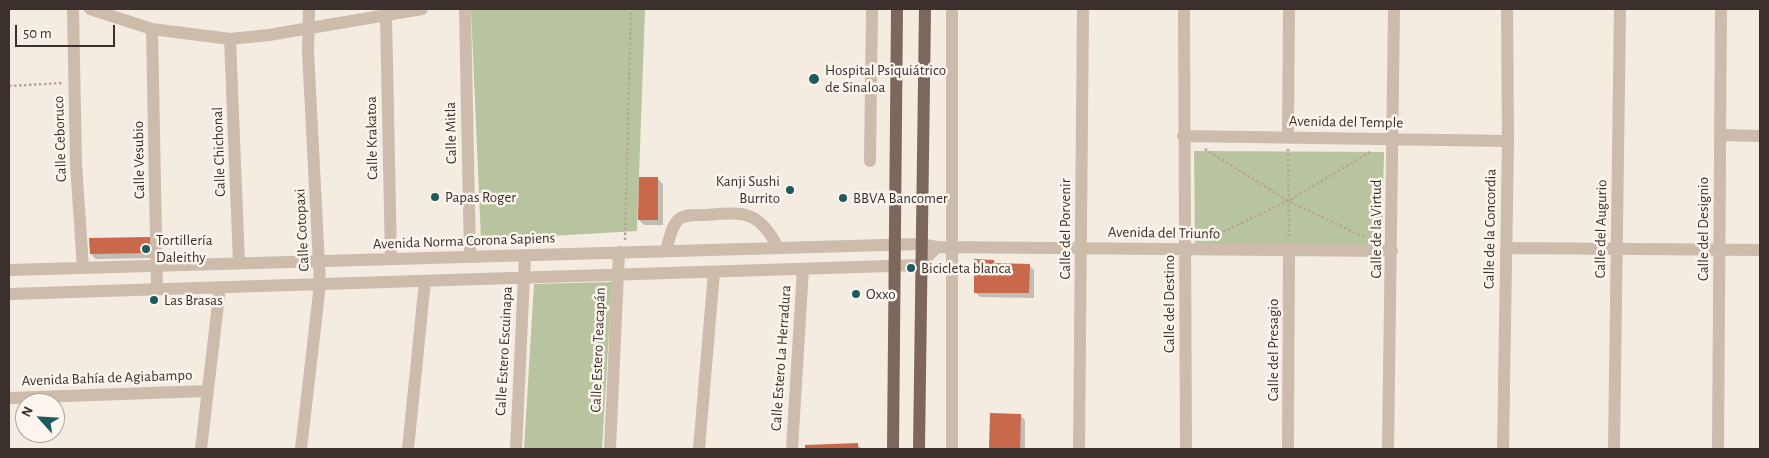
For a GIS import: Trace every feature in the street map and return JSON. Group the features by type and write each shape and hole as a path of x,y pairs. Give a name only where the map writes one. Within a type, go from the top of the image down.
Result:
{"main road":[{"path":"893,449 896,9"},
{"path":"919,449 920,244 925,9"}],"street":[{"name":"Calle Ceboruco","path":"73,9 74,83 82,268"},
{"path":"90,9 152,29 230,39 308,29 422,9"},
{"name":"Calle Cotopaxi","path":"301,449 320,284 308,29 309,9"},
{"name":"Calle Mitla","path":"465,9 470,257"},
{"path":"870,162 872,9"},
{"path":"952,9 952,449"},
{"name":"Calle del Porvenir","path":"1079,449 1083,9"},
{"name":"Calle del Destino","path":"1184,9 1183,136 1186,449"},
{"path":"1288,137 1290,9"},
{"name":"Calle de la Virtud","path":"1388,449 1394,9"},
{"name":"Calle de la Concordia","path":"1503,449 1508,141 1507,9"},
{"name":"Calle del Augurio","path":"1614,449 1620,9"},
{"name":"Calle del Designio","path":"1718,449 1721,9"},
{"name":"Calle Krakatoa","path":"386,16 390,259"},
{"name":"Calle Vesubio","path":"152,29 157,289"},
{"name":"Calle Chichonal","path":"230,39 239,264"},
{"path":"1720,135 1760,136"},
{"name":"Avenida del Temple","path":"1183,136 1508,141"},
{"path":"666,251 671,233 679,220 686,216 730,213 742,214 764,224 778,248"},
{"name":"Avenida Norma Corona Sapiens","path":"9,270 894,244 920,244 936,247"},
{"path":"9,294 920,265 936,247"},
{"name":"Avenida del Triunfo","path":"936,247 1392,251"},
{"path":"1506,248 1760,250"},
{"name":"Calle del Presagio","path":"1288,449 1289,250"},
{"name":"Calle Estero Teacapán","path":"610,449 618,275 622,252"},
{"name":"Calle Estero Escuinapa","path":"516,449 525,255"},
{"name":"Calle Estero La Herradura","path":"792,449 803,269"},
{"path":"699,449 714,272"},
{"path":"408,449 425,281"},
{"path":"201,449 220,287"},
{"name":"Avenida Bahía de Agiabampo","path":"9,398 207,391"}],"path":[{"path":"622,252 631,9"},
{"path":"9,86 74,83"},
{"path":"1183,136 1288,201 1366,238"},
{"path":"1288,137 1289,250"},
{"path":"1210,237 1288,201 1392,139"}],"green space":[{"path":"471,9 645,9 637,231 481,240"},
{"path":"1194,151 1384,152 1382,245 1195,244"},
{"path":"612,282 602,449 524,449 534,284"}],"building":[{"path":"639,177 658,177 658,220 638,220"},
{"path":"151,237 151,253 90,254 89,238"},
{"path":"974,259 994,260 994,263 1030,264 1029,293 974,293"},
{"path":"990,413 1021,414 1020,449 989,449"},
{"path":"858,443 858,449 805,449 805,445"}],"place":[{"name":"Hospital Psiquiátrico de Sinaloa","path":"814,79"},
{"name":"Kanji Sushi Burrito","path":"790,190"},
{"name":"Papas Roger","path":"435,197"},
{"name":"BBVA Bancomer","path":"843,198"},
{"name":"Tortillería Daleithy","path":"146,249"},
{"name":"Bicicleta blanca","path":"911,268"},
{"name":"Oxxo","path":"856,294"},
{"name":"Las Brasas","path":"154,300"}]}
